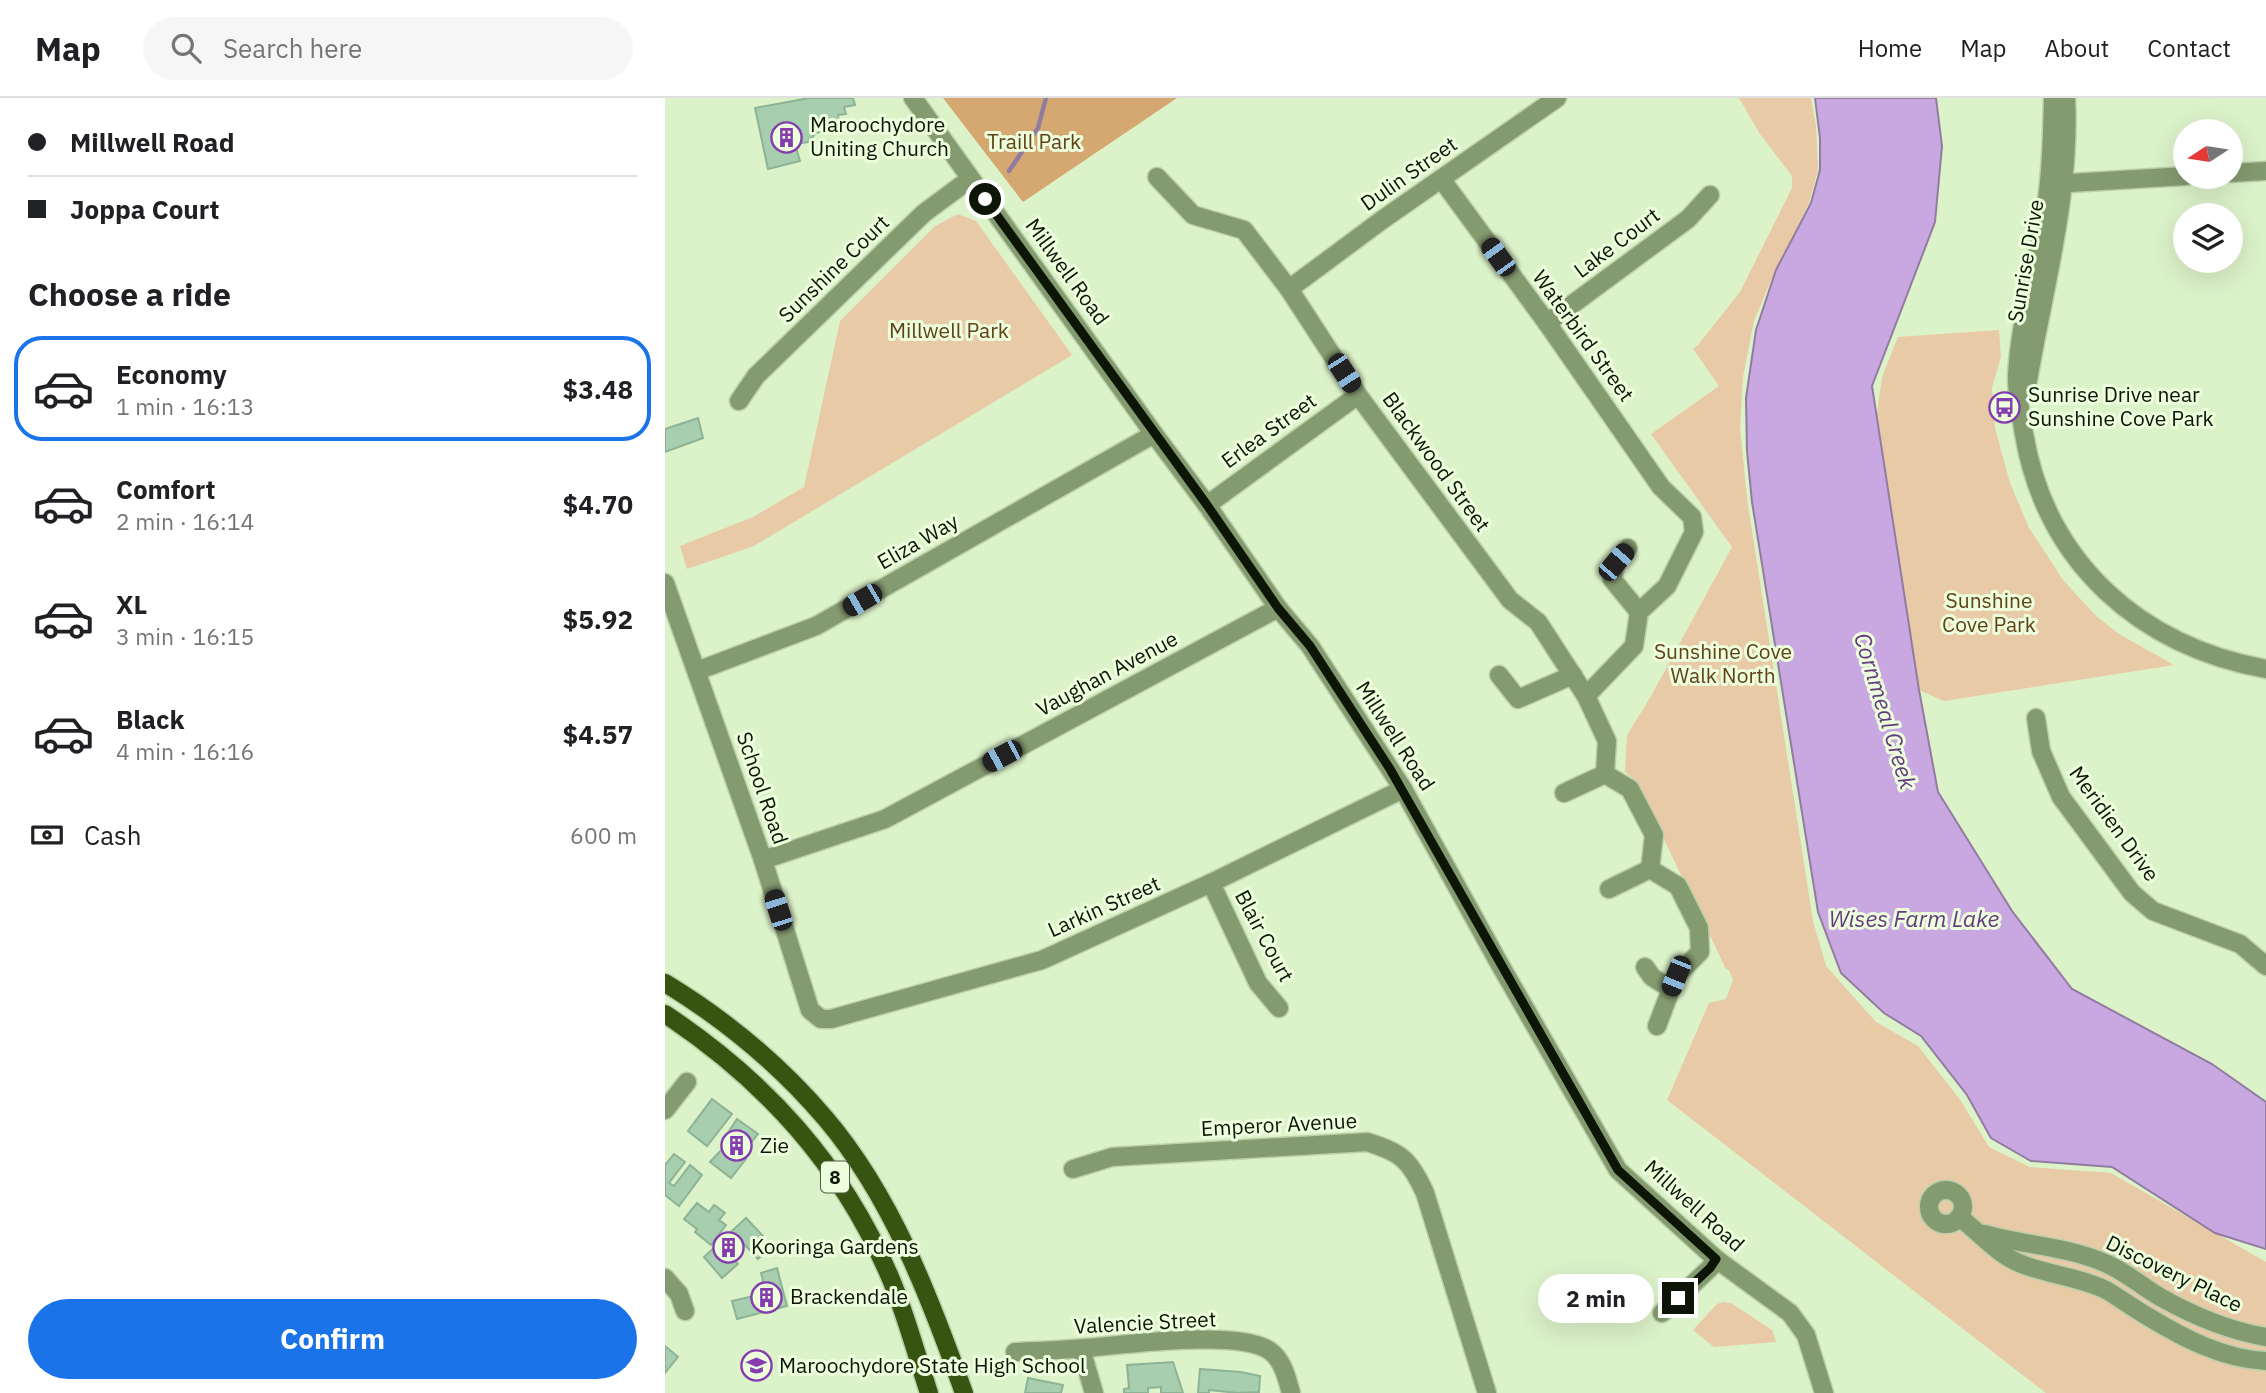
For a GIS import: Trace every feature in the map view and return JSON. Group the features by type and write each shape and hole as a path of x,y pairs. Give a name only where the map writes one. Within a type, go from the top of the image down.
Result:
{"main road":[{"name":"8","path":"665,983 719,1018 767,1058 827,1121 852,1155 886,1209 913,1265 964,1393"},
{"name":"8","path":"665,1014 719,1051 754,1082 794,1123 834,1175 859,1214 891,1278 929,1393"}],"street":[{"name":"Millwell Road","path":"913,98 1207,505 1278,608 1310,646 1403,789 1618,1170 1716,1259 1790,1313 1806,1335 1823,1393"},
{"name":"Dulin Street","path":"1289,289 1382,220 1557,98"},
{"name":"Sunrise Drive","path":"2053,98 2056,184 2024,326 2017,383 2031,467 2051,518 2082,565 2111,596 2149,626 2204,654 2266,669"},
{"name":"Sunrise Drive","path":"2024,431 2026,388 2048,270 2066,98"},
{"path":"2243,172 2266,171"},
{"name":"Blackwood Street","path":"1157,177 1193,215 1244,230 1289,289 1358,395 1510,600 1538,622 1573,675 1607,741 1605,774"},
{"path":"2056,184 2173,177"},
{"name":"Sunshine Court","path":"739,401 756,376 924,213 970,179"},
{"name":"Waterbird Street","path":"1441,180 1547,323 1661,486 1692,517 1695,532 1667,586 1639,612"},
{"name":"Lake Court","path":"1547,323 1688,219 1710,195"},
{"path":"2024,326 2032,320 2048,270"},
{"name":"Erlea Street","path":"1207,505 1358,395"},
{"name":"Eliza Way","path":"697,671 816,626 1154,434"},
{"path":"1586,696 1634,646 1639,612 1612,579 1616,562 1628,548"},
{"name":"School Road","path":"665,583 763,860 810,1010"},
{"name":"Vaughan Avenue","path":"763,860 885,819 1278,608"},
{"path":"1499,675 1518,699 1573,675"},
{"name":"Meridien Drive","path":"2036,718 2041,751 2061,797 2132,893 2153,911 2240,944 2266,966"},
{"path":"1564,793 1605,774 1630,789 1654,835 1650,869"},
{"name":"Larkin Street","path":"810,1010 821,1019 831,1019 1042,960 1211,883 1403,789"},
{"path":"1609,889 1650,869"},
{"path":"1650,869 1678,886 1699,928 1700,952 1676,976 1657,1026"},
{"name":"Blair Court","path":"1211,883 1258,984 1279,1008"},
{"path":"1646,967 1653,978 1671,989"},
{"path":"665,1110 687,1082"},
{"name":"Emperor Avenue","path":"1073,1169 1112,1157 1367,1142 1390,1149 1403,1157 1415,1172 1425,1193 1487,1393"},
{"name":"Discovery Place","path":"1959,1217 2002,1254 2018,1263 2107,1291 2196,1343 2245,1360 2266,1361"},
{"name":"Discovery Place","path":"1981,1234 2019,1244 2057,1247 2100,1261 2127,1273 2159,1296 2236,1330 2266,1337"},
{"path":"1663,1314 1716,1259"},
{"path":"665,1278 679,1294 685,1311"},
{"path":"2146,1316 2159,1296"},
{"name":"Valencie Street","path":"1015,1352 1180,1340 1247,1342 1271,1351 1283,1368 1291,1393"},
{"path":"1081,1349 1094,1393"}],"green space":[{"name":"Traill Park","path":"943,98 1177,98 1023,202"},
{"name":"Sunshine Cove Walk North","path":"1739,98 1811,98 1816,126 1818,170 1809,203 1754,321 1743,377 1740,427 1747,499 1813,921 1826,966 1876,1022 1918,1046 1961,1101 1989,1147 2030,1167 2111,1173 2266,1262 2266,1393 2046,1393 1667,1100 1709,1003 1726,999 1733,980 1636,781 1625,772 1627,735 1732,547 1651,434 1719,386 1693,349 1740,292 1792,188 1792,176 1760,134"},
{"name":"Millwell Park","path":"958,214 976,221 1072,355 754,546 687,569 680,546 753,517 804,487 840,321 935,226"},
{"name":"Sunshine Cove Park","path":"1999,330 2001,357 1992,388 1995,428 2010,483 2029,528 2063,580 2096,616 2119,634 2174,665 1944,701 1919,690 1877,414 1882,377 1898,337"},
{"path":"1731,1303 1772,1330 1776,1342 1714,1347 1693,1330 1717,1304"}],"water":[{"name":"Wises Farm Lake","path":"1815,98 1936,98 1942,146 1935,222 1872,386 1919,690 1938,792 2012,911 2072,989 2212,1064 2266,1102 2266,1249 2215,1233 2112,1167 2031,1161 1991,1138 1967,1095 1921,1036 1884,1013 1841,973 1818,912 1752,502 1747,451 1746,398 1756,330 1776,270 1811,203 1820,170 1820,138"}],"building":[{"name":"Maroochydore Uniting Church","path":"809,98 853,98 855,105 844,107 846,114 838,115 840,127 816,133 808,142 795,144 800,161 768,169 755,108"},
{"path":"698,418 703,438 665,452 665,429"},
{"path":"712,1099 732,1114 707,1146 688,1131"},
{"name":"Zie","path":"737,1119 758,1134 741,1155 746,1159 731,1178 710,1162 729,1142 724,1139"},
{"path":"674,1154 685,1162 669,1183 674,1186 690,1165 702,1175 679,1206 665,1195 665,1165"},
{"path":"697,1203 709,1212 714,1205 725,1213 719,1220 726,1225 711,1245 684,1219"},
{"name":"Kooringa Gardens","path":"746,1218 765,1238 762,1242 768,1250 758,1259 744,1244 731,1256 738,1264 722,1278 704,1257"},
{"name":"Brackendale","path":"777,1268 787,1306 737,1319 732,1301 766,1293 761,1273"},
{"path":"665,1346 678,1357 665,1373"},
{"path":"1173,1362 1183,1393 1161,1393 1161,1387 1148,1388 1148,1393 1124,1393 1124,1389 1129,1388 1127,1365"},
{"path":"1200,1369 1260,1376 1259,1392 1209,1390 1209,1393 1198,1393"},
{"path":"1028,1378 1063,1385 1061,1393 1025,1393"}],"waterway":[{"path":"1009,171 1038,128 1046,98"}],"place":[{"name":"Maroochydore Uniting Church","path":"787,137"},
{"name":"Sunrise Drive near Sunshine Cove Park","path":"2005,407"},
{"name":"Zie","path":"737,1146"},
{"name":"Kooringa Gardens","path":"728,1247"},
{"name":"Brackendale","path":"767,1297"},
{"name":"Maroochydore State High School","path":"756,1366"}],"route":[{"path":"985,199 1207,505 1278,608 1310,646 1403,789 1618,1170 1716,1259 1678,1298"}],"water label":[{"name":"Cornmeal Creek","path":"1885,711"}]}
